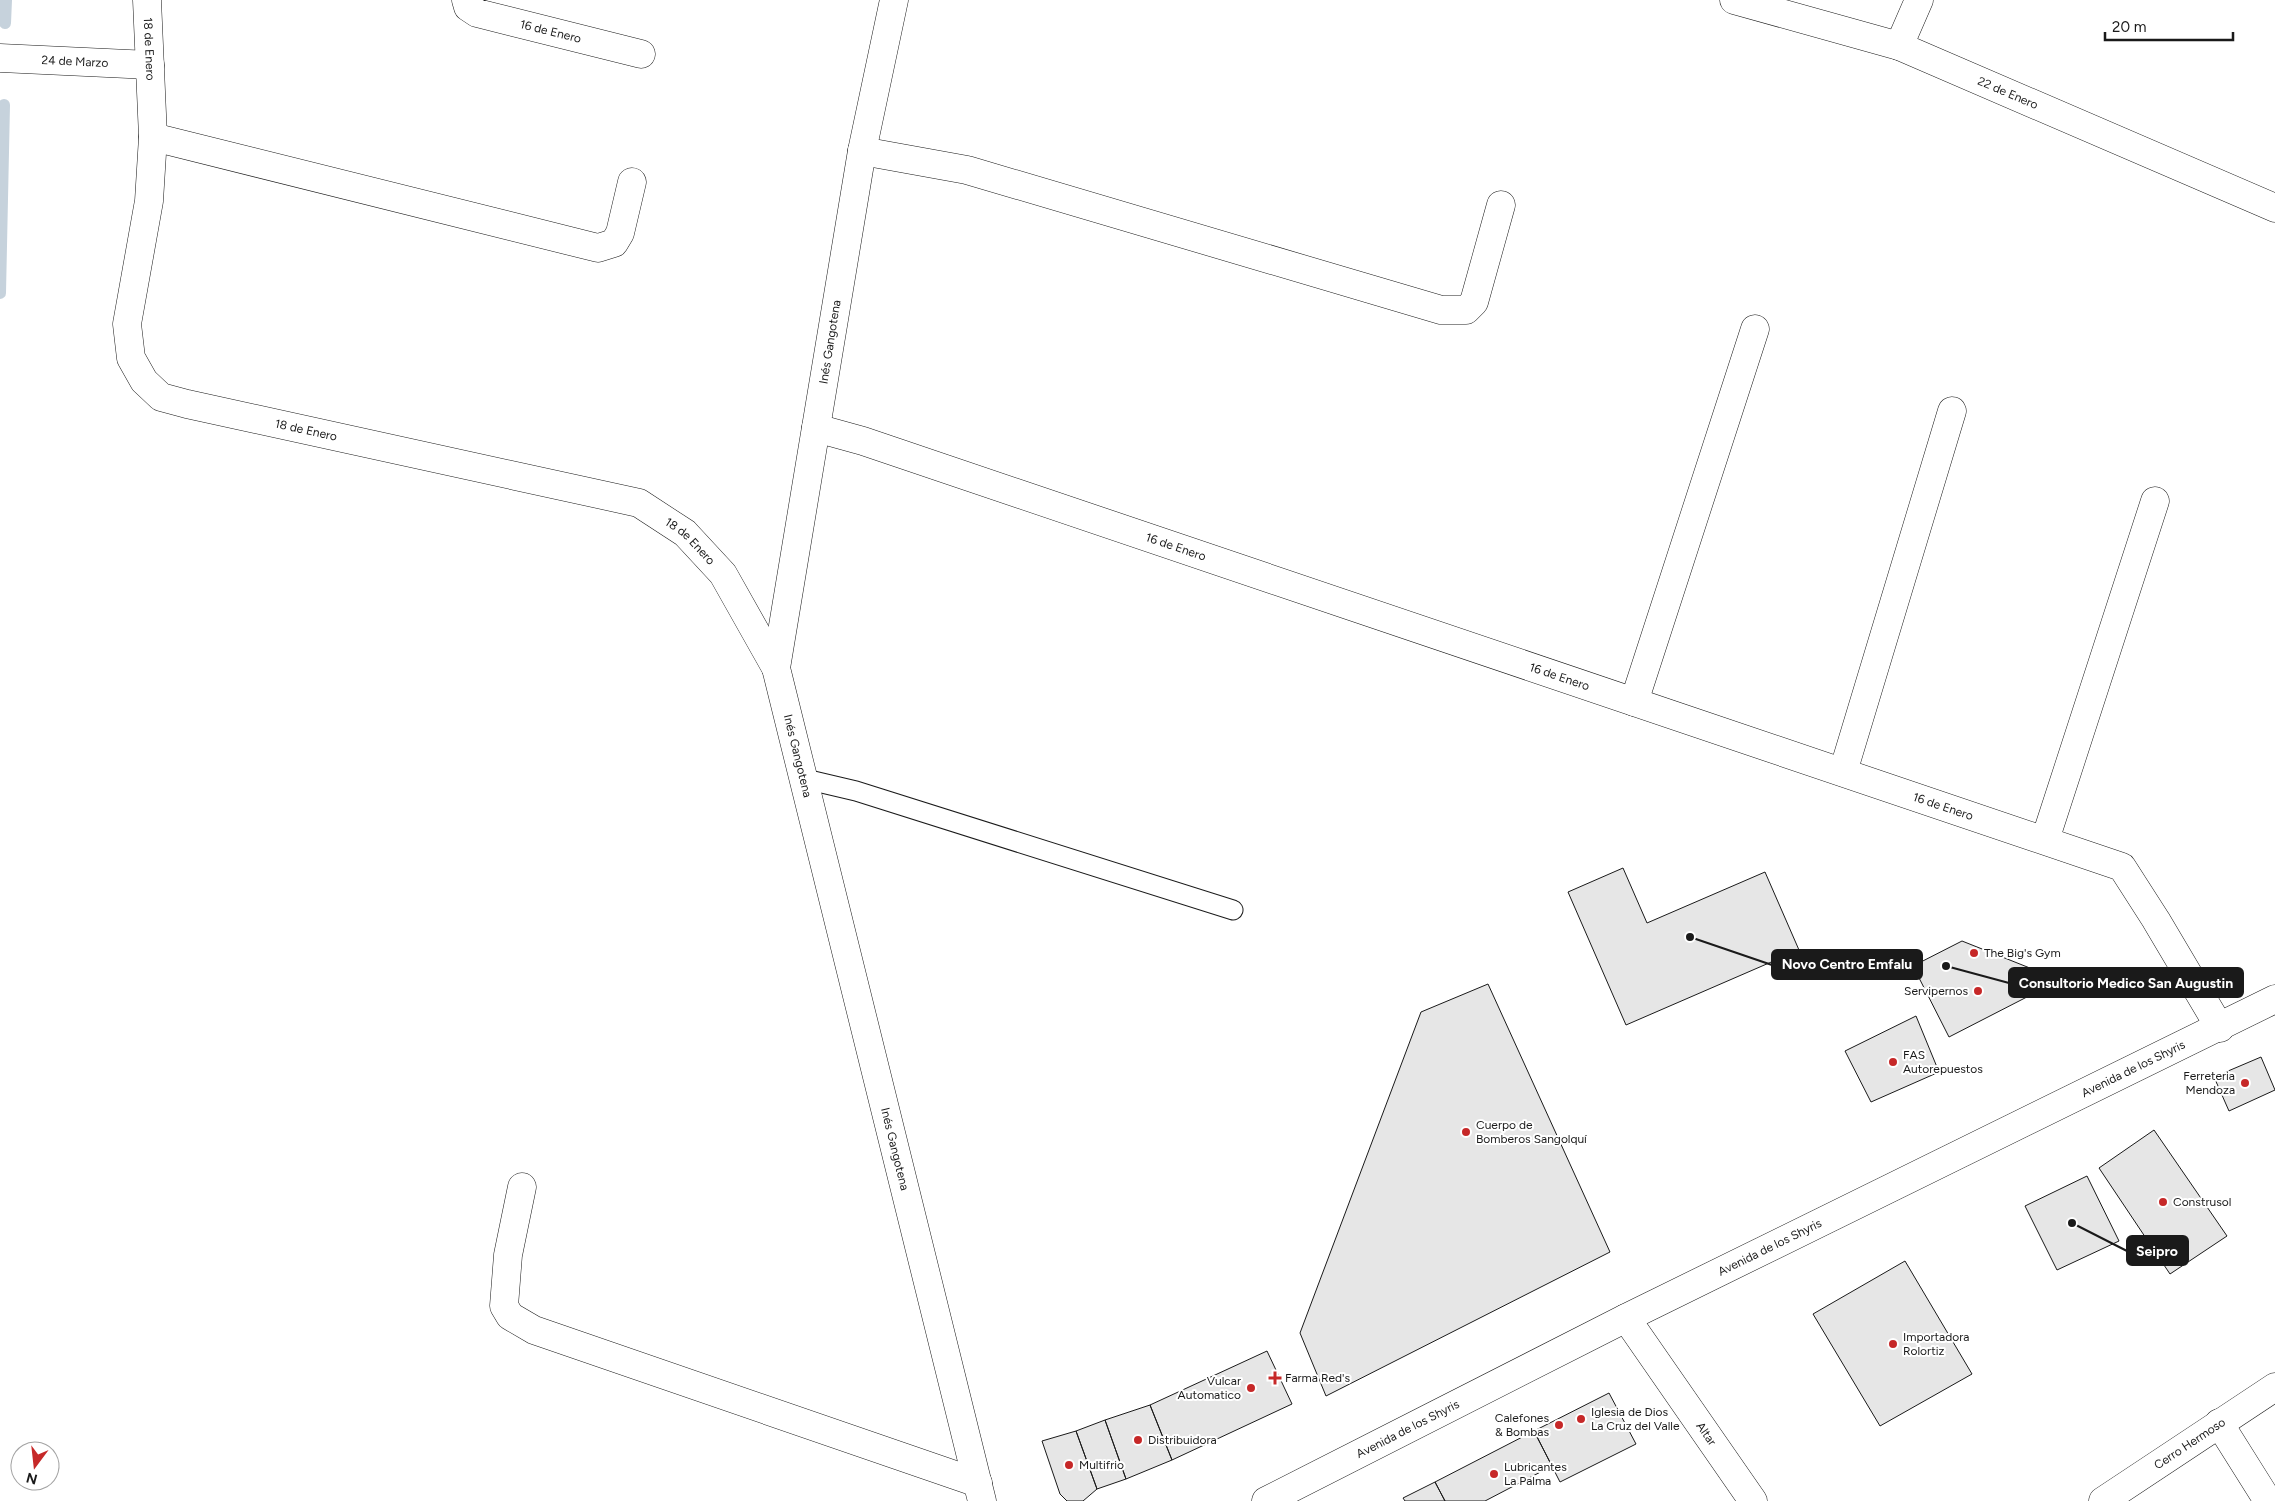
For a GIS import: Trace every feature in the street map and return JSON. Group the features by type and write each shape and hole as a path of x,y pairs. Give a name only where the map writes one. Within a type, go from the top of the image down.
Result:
{"street":[{"name":"18 de Enero","path":"147,0 153,137 149,201 127,324 131,358 144,381 161,397 639,503 685,533 723,574 776,668"},
{"name":"16 de Enero","path":"466,0 468,7 477,13 641,54"},
{"name":"Inés Gangotena","path":"894,0 862,151 776,668 980,1492"},
{"name":"22 de Enero","path":"1734,0 1899,46 2275,208"},
{"path":"1899,46 1919,0"},
{"name":"24 de Marzo","path":"0,58 150,65"},
{"path":"153,137 598,248 614,243 620,233 632,182"},
{"path":"862,151 967,170 1442,310 1466,310 1474,302 1501,205"},
{"path":"1634,702 1756,329"},
{"path":"1842,772 1952,411"},
{"name":"16 de Enero","path":"816,428 873,444 2122,867 2220,1028"},
{"path":"2046,840 2155,501"},
{"name":"Avenida de los Shyris","path":"1266,1501 1626,1318 2220,1028 2275,999"},
{"path":"522,1187 508,1256 504,1306 510,1316 534,1330 937,1470 980,1492"},
{"name":"Altar","path":"1626,1318 1752,1501"},
{"name":"Cerro Hermoso","path":"2103,1501 2275,1387"},
{"path":"2218,1423 2268,1501"}],"lane":[{"path":"805,779 856,791 1233,910"}],"building":[{"path":"1623,868 1647,923 1765,872 1799,950 1626,1025 1568,892"},
{"path":"1962,941 2060,980 1949,1037 1913,966"},
{"name":"Cuerpo de Bomberos Sangolquí","path":"1488,984 1610,1252 1326,1396 1300,1333 1421,1012"},
{"name":"FAS Autorepuestos","path":"1916,1016 1939,1072 1871,1102 1845,1051"},
{"name":"Ferreteria Mendoza","path":"2261,1057 2275,1090 2229,1111 2214,1077"},
{"name":"Construsol","path":"2154,1130 2227,1236 2170,1274 2099,1168"},
{"path":"2087,1176 2119,1241 2057,1270 2025,1206"},
{"name":"Importadora Rolortiz","path":"1905,1261 1972,1374 1880,1426 1813,1314"},
{"path":"1267,1351 1292,1404 1172,1460 1150,1405"},
{"path":"1609,1393 1636,1444 1560,1482 1534,1431"},
{"name":"Distribuidora","path":"1150,1405 1172,1460 1126,1479 1105,1420"},
{"name":"Distribuidora","path":"1105,1420 1126,1479 1097,1489 1076,1431"},
{"name":"Multifrio","path":"1076,1431 1097,1489 1083,1501 1067,1501 1060,1494 1042,1441"},
{"name":"Lubricantes La Palma","path":"1534,1431 1552,1466 1485,1501 1445,1501 1435,1482"},
{"path":"1435,1482 1445,1501 1405,1501 1403,1498"}],"waterway":[{"path":"5,23 6,0"},
{"path":"0,293 4,105"}],"place":[{"name":"Novo Centro Emfalu","path":"1690,937"},
{"name":"The Big's Gym","path":"1974,953"},
{"name":"Consultorio Medico San Augustin","path":"1946,966"},
{"name":"Servipernos","path":"1978,991"},
{"name":"FAS Autorepuestos","path":"1893,1062"},
{"name":"Ferreteria Mendoza","path":"2245,1083"},
{"name":"Cuerpo de Bomberos Sangolquí","path":"1466,1132"},
{"name":"Construsol","path":"2163,1202"},
{"name":"Seipro","path":"2072,1223"},
{"name":"Importadora Rolortiz","path":"1893,1344"},
{"name":"Farma Red's","path":"1275,1378"},
{"name":"Vulcar Automatico","path":"1251,1388"},
{"name":"Iglesia de Dios La Cruz del Valle","path":"1581,1419"},
{"name":"Calefones & Bombas","path":"1559,1425"},
{"name":"Distribuidora","path":"1138,1440"},
{"name":"Multifrio","path":"1069,1465"},
{"name":"Lubricantes La Palma","path":"1494,1474"}]}
